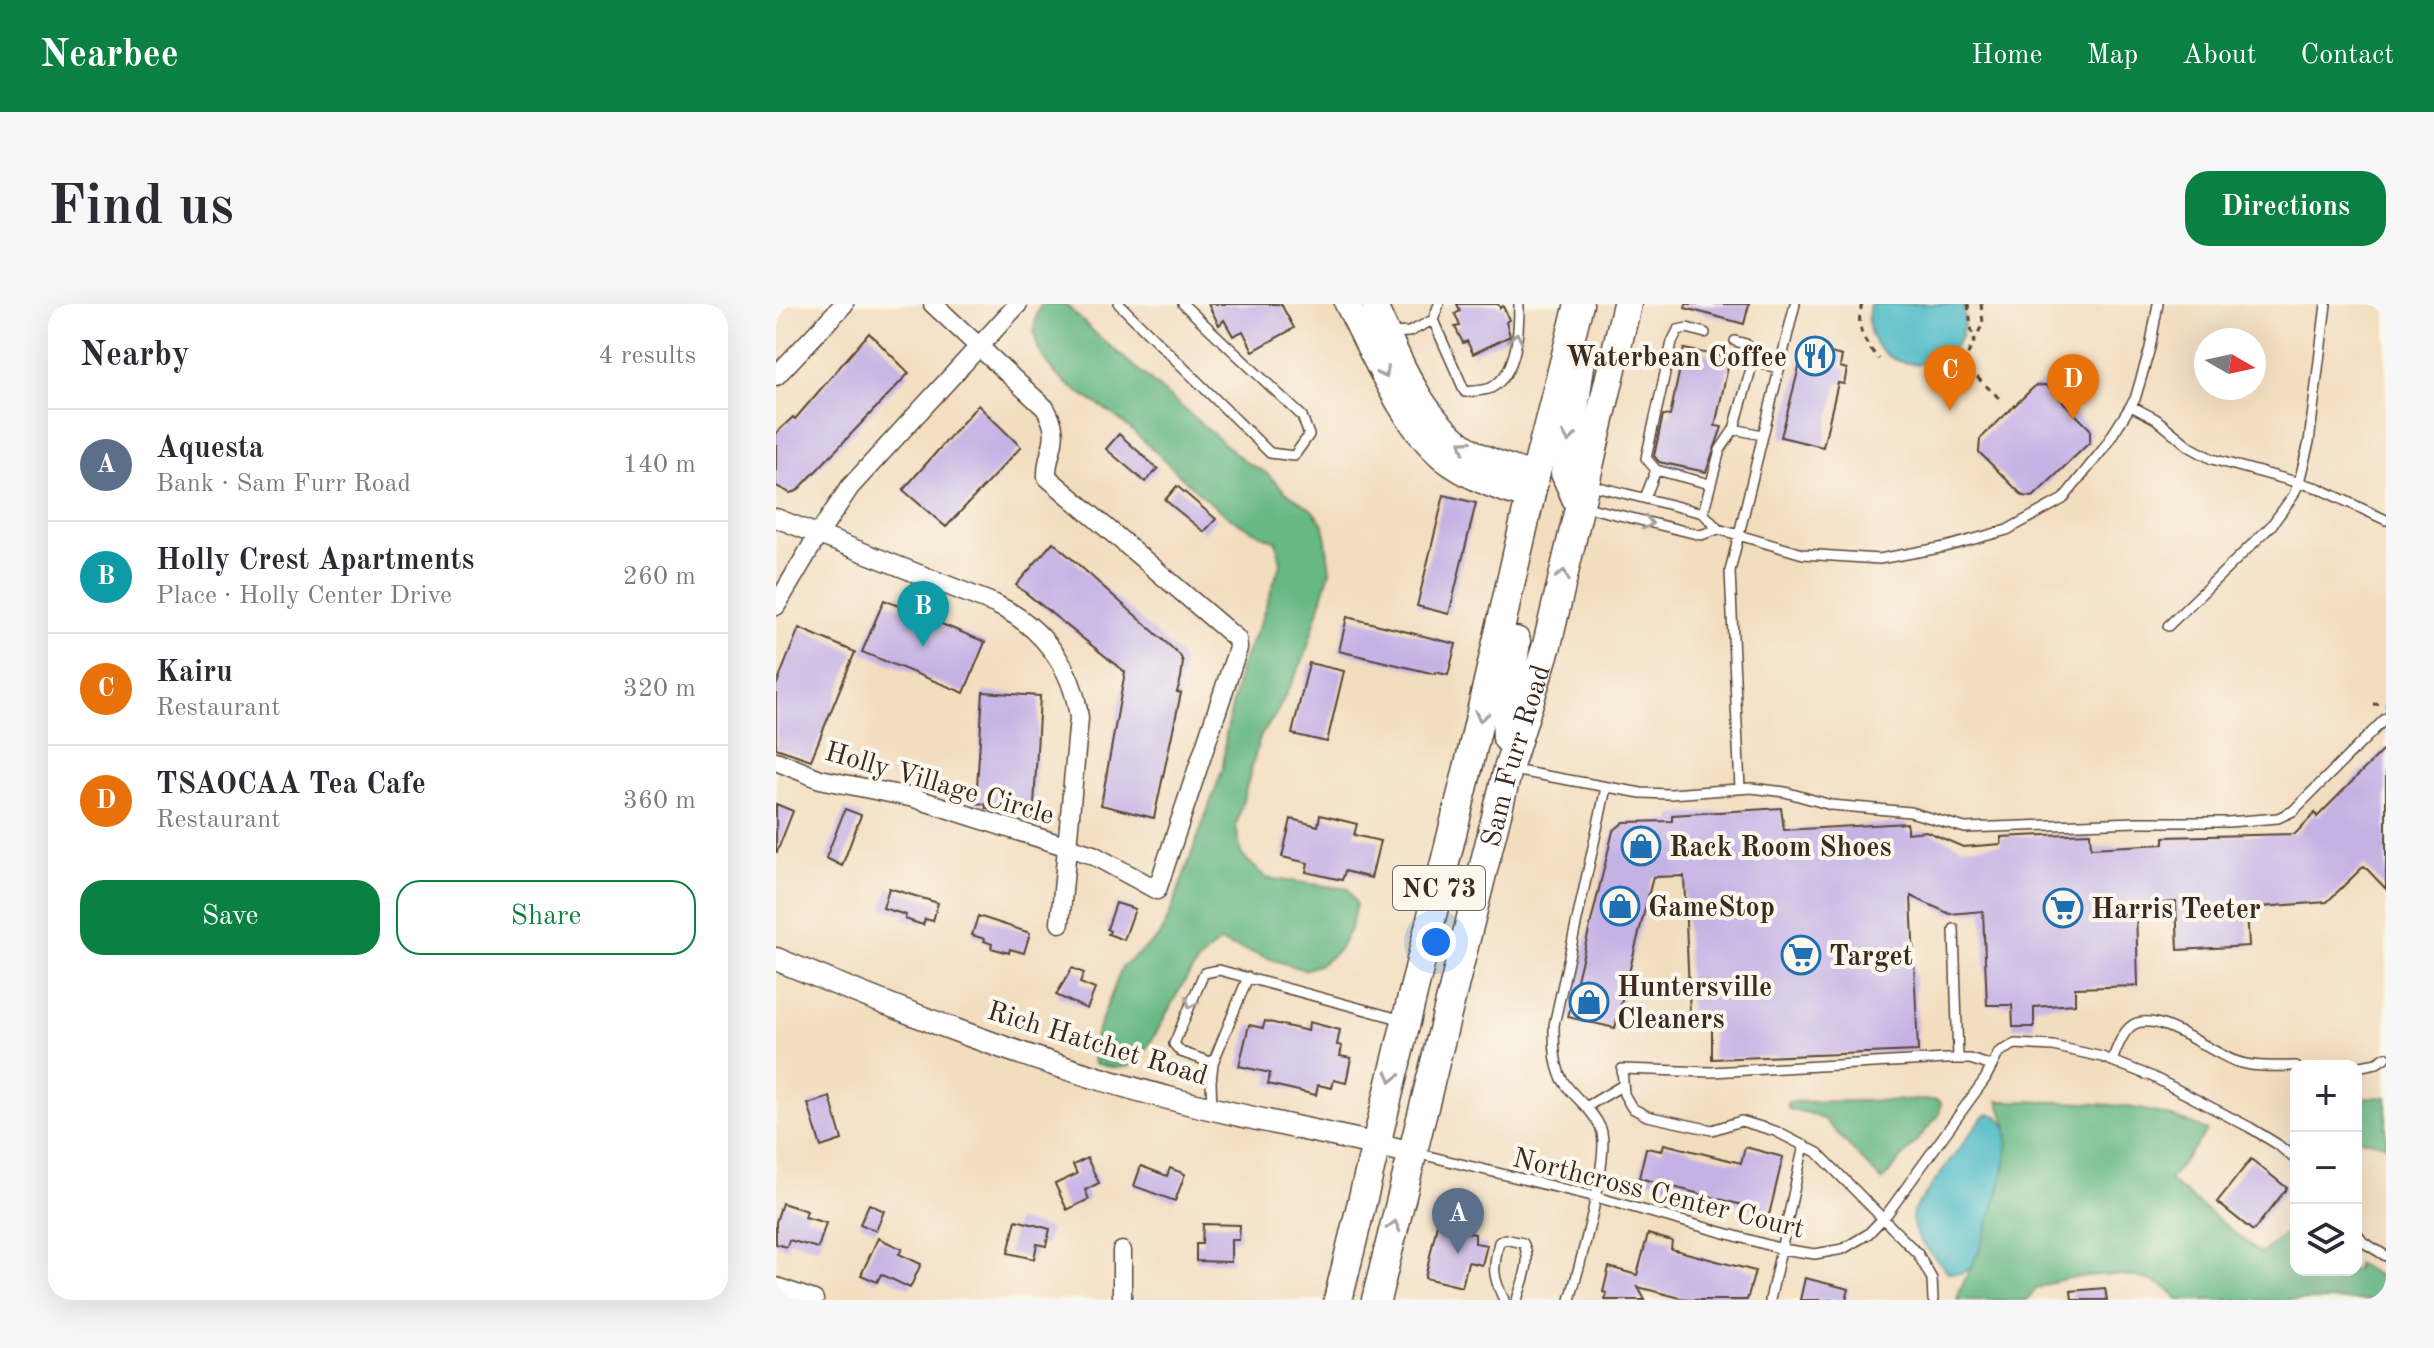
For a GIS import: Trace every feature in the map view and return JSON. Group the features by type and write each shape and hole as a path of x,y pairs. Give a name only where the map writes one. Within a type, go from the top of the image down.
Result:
{"main road":[{"path":"1347,304 1408,417 1449,463 1494,487 1533,487"},
{"path":"1374,304 1415,388 1434,417 1450,435 1473,452 1533,487 1543,516 1512,658 1506,713 1508,769"},
{"name":"Sam Furr Road","path":"1338,1300 1579,304"},
{"path":"1581,494 1565,473 1589,304"},
{"name":"Sam Furr Road","path":"1376,1300 1508,769 1547,645 1627,304"}],"street":[{"path":"776,376 844,304"},
{"name":"Holly Village Circle","path":"776,761 820,779 914,798 1093,855 1157,890 1238,648 1237,639 1047,477 1054,446 1051,418 1038,399 933,304"},
{"path":"776,606 850,487 1018,304"},
{"path":"776,518 995,604 1024,621 1053,649 1073,687 1079,718 1060,923"},
{"name":"Rich Hatchet Road","path":"776,959 961,1032 1079,1071 1177,1100 1413,1153"},
{"path":"1122,1251 1122,1300"},
{"path":"776,1287 814,1300"}],"lane":[{"path":"1119,304 1270,453 1294,456 1309,435 1302,416 1183,304"},
{"path":"1388,333 1409,332 1433,320 1439,304"},
{"path":"1433,320 1465,392 1490,388 1506,372 1519,335 1519,304"},
{"path":"1740,789 1730,582 1732,555 1795,304"},
{"path":"1581,494 1645,498 1703,513 1718,529 1803,554 1879,559 1945,547 2007,530 2063,499 2104,448 2131,406 2150,348 2158,304"},
{"path":"2168,626 2271,526 2289,504 2299,482 2309,442 2326,304"},
{"path":"1705,333 1687,328 1678,330 1672,342 1646,458 1656,470 1710,484"},
{"path":"1703,513 1720,450 1734,429 1753,362 1746,344 1735,341"},
{"path":"1753,362 1779,368"},
{"path":"2131,406 2156,419 2190,447 2212,459 2318,488 2386,520"},
{"path":"1734,429 1762,435"},
{"path":"1645,498 1656,470"},
{"path":"1581,494 1605,513 1701,535 1718,529"},
{"path":"1508,769 1606,788 1663,794 1740,789 1785,792 1831,805 1910,812 1965,828 2228,822 2278,818 2293,811 2386,718"},
{"path":"1570,1300 1596,1197 1602,1151 1601,1130 1586,1107 1563,1082 1554,1046 1554,1025 1606,788"},
{"path":"1954,929 1958,1059"},
{"path":"1213,1063 1181,1052 1174,1044 1204,973 1219,970 1406,1021"},
{"path":"1212,1108 1213,1063 1248,977"},
{"path":"2112,1061 2126,1031 2144,1021 2176,1030 2247,1065 2290,1066"},
{"name":"Northcross Center Court","path":"1413,1153 1596,1197 1782,1249 1815,1254 1843,1249 1868,1234 1882,1219 1999,1052 2015,1044 2053,1046 2112,1061 2198,1100 2277,1144 2290,1155"},
{"path":"2362,1066 2377,1063 2386,1057"},
{"path":"1933,1300 1932,1279 1918,1254 1818,1153 1775,1131 1741,1121 1712,1130 1647,1116 1632,1108 1624,1094 1622,1069 1711,1072 1958,1059 1970,1059 1992,1066"},
{"path":"1586,1107 1623,1085"},
{"path":"1770,1300 1804,1145"},
{"path":"1504,1300 1493,1270 1499,1242 1505,1239 1523,1243 1527,1251 1528,1263 1517,1300"},
{"path":"2362,1241 2386,1256"}],"path":[{"path":"1862,304 1859,328 1866,345 1879,359"},
{"path":"1968,304 1973,343"},
{"path":"1981,304 1983,323 1963,364 1999,398"},
{"path":"2373,704 2386,705"}],"green space":[{"path":"1041,304 1065,304 1247,463 1265,472 1286,492 1311,509 1324,525 1330,571 1305,656 1276,714 1260,737 1236,826 1241,854 1266,878 1348,889 1356,904 1351,927 1339,950 1321,964 1304,970 1220,942 1188,976 1140,1059 1120,1068 1094,1063 1091,1047 1122,967 1160,936 1168,919 1223,768 1226,734 1241,665 1260,623 1281,562 1276,541 1229,517 1133,431 1055,374 1039,351 1035,336 1035,321"},
{"path":"2386,1097 2386,1145 2362,1139 2362,1098"},
{"path":"1937,1100 1941,1103 1939,1115 1882,1181 1825,1120 1789,1109 1787,1105 1789,1102"},
{"path":"1998,1101 2078,1102 2157,1113 2207,1131 2169,1180 2261,1254 2290,1229 2290,1276 2362,1276 2362,1266 2386,1280 2386,1300 2178,1300 2168,1289 2152,1281 2111,1275 2049,1284 2035,1290 2027,1300 1957,1300 1986,1232 2002,1178 2007,1144 2005,1119"}],"water":[{"path":"1870,304 1963,304 1963,330 1952,349 1936,360 1916,364 1896,360 1879,348 1870,330"},
{"path":"1988,1114 1998,1116 2007,1129 2001,1181 1983,1240 1970,1269 1949,1273 1918,1237 1912,1220 1913,1211"}],"building":[{"path":"1208,304 1281,304 1294,328 1253,351 1243,331 1233,336 1224,320 1219,325"},
{"path":"1457,304 1503,306 1509,320 1506,322 1510,336 1473,354 1455,327 1460,326 1455,314 1460,311"},
{"path":"1686,304 1749,304 1744,324 1685,308"},
{"path":"869,333 909,373 797,491 790,493 776,486 776,433 793,417 795,419"},
{"path":"1811,348 1842,356 1840,367 1847,369 1844,384 1838,383 1823,447 1781,437 1802,356 1809,358"},
{"path":"1684,349 1730,358 1715,426 1722,427 1706,472 1659,462 1654,456 1663,415 1670,416"},
{"path":"2046,385 2090,429 2090,442 2033,497 2023,496 1979,452 1980,439 2035,386"},
{"path":"978,405 1021,447 946,527 903,490"},
{"path":"1119,434 1158,469 1145,482 1106,449"},
{"path":"1177,486 1216,519 1204,532 1165,500"},
{"path":"1444,495 1476,503 1449,614 1417,606"},
{"path":"1053,542 1180,655 1183,662 1177,692 1181,693 1154,818 1101,805 1125,672 1016,585"},
{"path":"884,600 985,642 964,693 862,652"},
{"path":"1347,617 1456,644 1448,675 1339,651"},
{"path":"799,628 855,652 811,760 776,748 776,686"},
{"path":"1309,663 1344,671 1327,742 1292,734"},
{"path":"983,692 1040,696 1034,806 1024,806 1023,810 986,808 985,804 976,803"},
{"path":"2386,747 2386,889 2364,866 2327,902 2247,908 2249,946 2178,950 2176,902 2136,905 2138,986 2075,988 2075,1004 2034,1007 2034,1027 2013,1027 2012,1005 1987,1005 1983,911 1950,914 1911,896 1918,1051 1712,1059 1712,1013 1690,1014 1684,876 1653,877 1615,1028 1568,1017 1613,831 1624,822 1672,821 1672,815 1781,808 1784,830 1907,823 1907,833 1926,831 1963,847 2001,844 2001,837 2090,833 2091,848 2164,844 2164,837 2295,834 2315,813 2317,817"},
{"path":"776,804 793,811 777,852 776,852"},
{"path":"845,809 861,815 842,866 826,858"},
{"path":"1320,815 1357,824 1354,835 1380,841 1371,878 1345,871 1342,880 1306,872 1308,863 1282,857 1291,819 1318,826"},
{"path":"889,888 938,903 933,921 925,919 923,925 905,919 906,915 883,908"},
{"path":"1116,903 1135,909 1124,940 1108,934"},
{"path":"978,916 1030,933 1024,953 991,948 992,944 985,939 972,935"},
{"path":"1072,968 1084,973 1080,983 1095,989 1087,1009 1056,995"},
{"path":"1265,1021 1308,1031 1309,1022 1340,1030 1337,1045 1342,1046 1340,1056 1351,1058 1346,1083 1334,1080 1332,1088 1318,1085 1316,1095 1268,1084 1270,1073 1239,1066 1249,1025 1263,1028"},
{"path":"830,1097 842,1140 821,1147 808,1104"},
{"path":"1664,1144 1741,1163 1745,1147 1783,1157 1769,1215 1750,1210 1750,1207 1639,1178 1646,1148 1662,1151"},
{"path":"1087,1158 1099,1183 1085,1190 1089,1199 1067,1210 1055,1184 1077,1174 1073,1165"},
{"path":"2251,1159 2287,1188 2253,1231 2217,1202"},
{"path":"1141,1166 1167,1176 1170,1168 1185,1174 1175,1201 1134,1186"},
{"path":"782,1203 807,1211 805,1217 826,1223 818,1248 789,1240 787,1247 776,1244 776,1222"},
{"path":"869,1204 884,1211 876,1231 860,1224"},
{"path":"1016,1220 1050,1229 1046,1246 1037,1244 1034,1259 1008,1253"},
{"path":"1438,1220 1457,1225 1456,1230 1475,1234 1475,1243 1487,1245 1482,1265 1468,1262 1462,1287 1425,1278"},
{"path":"1203,1224 1240,1225 1239,1240 1231,1240 1231,1262 1196,1261 1196,1244 1202,1244"},
{"path":"1648,1234 1672,1241 1671,1249 1755,1271 1747,1300 1688,1300 1638,1287 1645,1300 1605,1300 1606,1293 1603,1292 1609,1267 1637,1275"},
{"path":"878,1238 902,1249 899,1254 921,1264 910,1288 881,1274 877,1282 861,1275"},
{"path":"1805,1278 1849,1289 1846,1300 1800,1300"},
{"path":"2105,1288 2107,1300 2072,1300 2071,1291"}],"place":[{"name":"Waterbean Coffee","path":"1815,356"},
{"name":"Kairu","path":"1950,411"},
{"name":"TSAOCAA Tea Cafe","path":"2073,420"},
{"name":"Holly Crest Apartments","path":"923,647"},
{"name":"Rack Room Shoes","path":"1641,846"},
{"name":"GameStop","path":"1620,906"},
{"name":"Harris Teeter","path":"2063,908"},
{"name":"Target","path":"1801,955"},
{"name":"Huntersville Cleaners","path":"1589,1002"},
{"name":"Aquesta","path":"1458,1254"}]}
